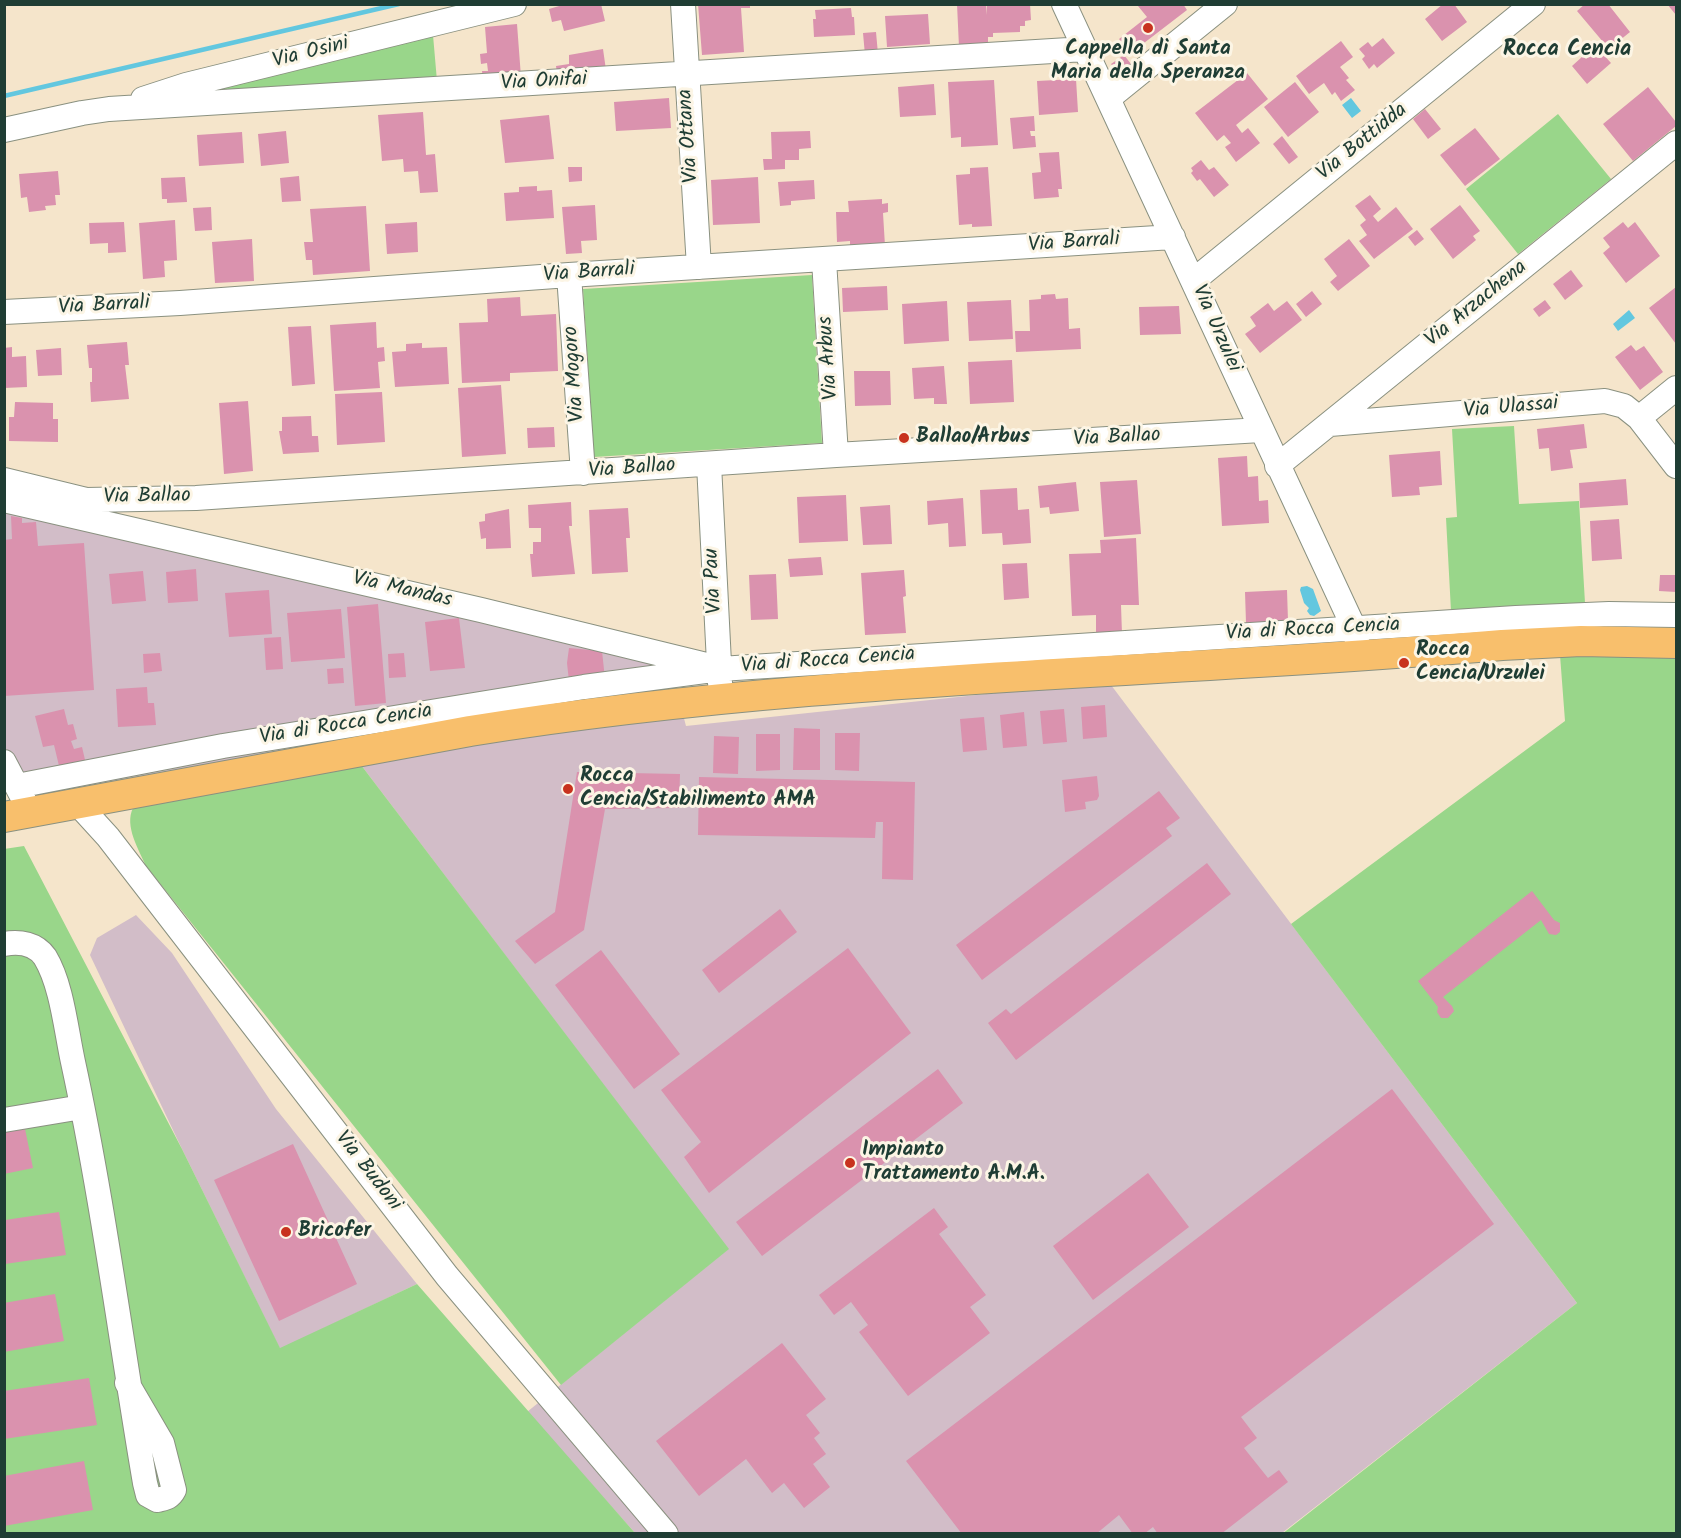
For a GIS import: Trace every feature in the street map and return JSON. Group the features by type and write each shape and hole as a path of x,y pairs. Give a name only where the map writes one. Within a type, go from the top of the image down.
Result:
{"main road":[{"name":"Via di Rocca Cencia","path":"17,815 488,728 908,671 1357,642 1677,643"}],"street":[{"name":"Via Osini","path":"110,109 186,85 514,4"},
{"name":"Via Ottana","path":"684,4 686,74 699,267"},
{"name":"Via Urzulei","path":"1064,4 1173,237 1357,642"},
{"path":"1109,98 1225,4"},
{"name":"Via Bottidda","path":"1193,281 1533,4"},
{"name":"Via Onifai","path":"4,130 60,117 110,109 1085,49"},
{"name":"Via Arzachena","path":"1277,466 1677,143"},
{"name":"Via Barrali","path":"4,312 192,303 569,275 1173,237"},
{"name":"Via Arbus","path":"824,260 836,455"},
{"name":"Via Mogoro","path":"569,275 583,473"},
{"path":"1677,388 1639,418 1677,466"},
{"name":"Via Ulassai","path":"1330,424 1605,401 1624,406 1639,418"},
{"name":"Via Ballao","path":"4,480 45,499 84,508 325,488 1261,430"},
{"name":"Via Pau","path":"709,464 721,698"},
{"path":"4,500 45,499"},
{"name":"Via Mandas","path":"84,508 720,669"},
{"name":"Via di Rocca Cencia","path":"1357,642 1594,614 1677,615"},
{"name":"Via di Rocca Cencia","path":"17,815 17,786 293,734 584,687 720,669 908,671"},
{"path":"4,762 17,786"},
{"name":"Via Budoni","path":"77,803 108,837 447,1276 666,1533"},
{"path":"4,944 16,942 38,950 48,964 57,988 82,1107 127,1383"},
{"path":"4,1120 82,1107"}],"shaded area":[{"name":"Impianto Trattamento A.M.A.","path":"5,509 669,662 686,726 1108,681 1577,1303 1282,1533 635,1533 527,1412 728,1249 358,761 43,820 5,747"},
{"path":"136,915 172,953 276,1109 417,1284 280,1349 90,955 97,938"}],"green space":[{"path":"433,35 437,81 218,98 199,90"},
{"path":"1558,114 1611,179 1518,254 1466,189"},
{"path":"812,275 822,443 594,457 583,289"},
{"path":"1514,426 1519,504 1579,501 1585,603 1451,611 1446,518 1457,517 1452,429"},
{"path":"1676,653 1676,1533 1282,1534 1577,1303 1291,924 1565,721 1560,655"},
{"path":"358,761 729,1249 561,1385 146,866 133,838 130,822 133,808"},
{"path":"24,846 182,1149 280,1348 417,1284 635,1533 5,1534 4,849"}],"water":[{"path":"1351,98 1361,111 1352,118 1342,105"},
{"path":"1629,310 1635,318 1618,331 1613,324"},
{"path":"1307,586 1313,589 1321,611 1314,616 1307,611 1309,608 1304,603 1300,590 1301,587"}],"building":[{"path":"566,4 601,4 605,21 564,31 561,20 552,22 549,9"},
{"path":"698,4 750,4 750,8 741,8 744,52 702,55"},
{"path":"957,4 986,4 987,15 987,4 1030,4 1031,20 1025,21 1025,26 1020,26 1020,32 993,33 993,37 988,37 988,46 959,47"},
{"name":"Cappella di Santa Maria della Speranza","path":"1141,4 1183,4 1187,10 1131,53 1119,39 1147,17 1138,6"},
{"path":"1443,4 1454,4 1467,22 1442,41 1425,19"},
{"path":"1585,4 1608,4 1630,32 1609,49 1577,11"},
{"path":"1667,4 1676,4 1676,15"},
{"path":"851,8 855,35 814,37 815,10"},
{"path":"928,14 930,44 887,47 885,16"},
{"path":"517,24 521,77 483,80 482,71 488,71 487,63 481,64 480,54 487,53 485,27"},
{"path":"876,32 878,54 865,55 863,33"},
{"path":"1383,38 1395,53 1377,68 1374,64 1369,69 1362,59 1365,56 1359,49 1368,42 1372,47"},
{"path":"1341,41 1353,57 1340,67 1349,78 1346,80 1355,90 1341,101 1335,92 1332,95 1324,83 1309,94 1296,76"},
{"path":"603,49 606,70 557,73 556,66 569,64 569,55"},
{"path":"1593,53 1597,58 1602,53 1611,63 1587,84 1572,66 1583,56 1586,59"},
{"path":"1124,55 1131,64 1119,74 1111,64"},
{"path":"1247,73 1268,99 1236,125 1242,133 1248,128 1260,143 1236,162 1225,147 1231,143 1224,135 1217,141 1195,113"},
{"path":"1076,79 1078,112 1039,115 1037,81"},
{"path":"994,80 998,145 961,147 961,137 951,138 948,82"},
{"path":"1295,82 1319,112 1288,137 1264,107"},
{"path":"934,84 936,115 900,117 898,87"},
{"path":"1648,87 1676,122 1676,126 1633,161 1603,124"},
{"path":"669,98 671,128 616,131 614,102"},
{"path":"1425,109 1441,129 1428,139 1413,119"},
{"path":"423,112 426,155 435,154 438,192 420,193 418,171 404,172 403,159 382,161 378,115"},
{"path":"549,115 554,159 505,163 500,120"},
{"path":"1034,116 1035,131 1030,131 1031,136 1035,136 1036,147 1013,149 1010,118"},
{"path":"1475,128 1500,159 1465,186 1440,155"},
{"path":"286,131 289,163 261,166 258,134"},
{"path":"810,131 811,148 799,149 799,160 785,160 785,169 764,170 763,159 772,159 771,132"},
{"path":"242,132 244,163 199,166 197,135"},
{"path":"1282,136 1298,157 1289,164 1273,144"},
{"path":"1059,152 1062,189 1058,189 1059,197 1034,199 1032,173 1041,172 1039,153"},
{"path":"1201,160 1209,170 1214,167 1229,185 1214,197 1200,179 1197,181 1191,173 1193,171 1191,168"},
{"path":"568,167 582,167 582,181 569,182"},
{"path":"988,167 992,226 959,225 956,175 970,174 970,168"},
{"path":"58,171 60,195 55,195 56,205 45,206 46,210 29,212 27,197 21,198 19,174"},
{"path":"299,176 301,201 282,202 280,178"},
{"path":"185,177 187,202 167,203 167,199 162,199 161,178"},
{"path":"758,177 760,223 713,225 711,180"},
{"path":"814,180 815,199 791,201 791,205 780,206 778,182"},
{"path":"537,186 537,191 552,190 554,218 506,221 504,193 519,192 519,187"},
{"path":"1370,195 1381,209 1373,216 1378,222 1396,207 1413,229 1374,259 1359,241 1367,235 1360,225 1366,220 1355,206"},
{"path":"882,199 882,204 888,203 888,212 883,213 885,246 850,247 850,241 837,242 836,212 849,212 848,201"},
{"path":"595,205 597,240 581,241 582,253 566,254 562,207"},
{"path":"1460,205 1480,231 1473,236 1476,240 1453,259 1430,229"},
{"path":"366,206 370,271 313,275 312,260 306,260 304,242 313,242 310,209"},
{"path":"211,207 212,230 195,231 193,208"},
{"path":"175,220 177,260 164,261 165,277 143,279 139,223"},
{"path":"124,222 126,252 108,253 108,243 90,244 89,223"},
{"path":"417,222 418,252 387,254 385,224"},
{"path":"1623,222 1628,228 1635,222 1660,256 1626,283 1603,253 1610,247 1603,238"},
{"path":"1417,230 1424,239 1415,246 1408,237"},
{"path":"252,239 254,281 215,283 212,242"},
{"path":"1349,239 1370,266 1338,291 1330,282 1337,276 1324,259"},
{"path":"1571,270 1583,286 1565,300 1553,284"},
{"path":"887,286 888,310 843,312 842,288"},
{"path":"1676,287 1676,344 1649,308"},
{"path":"1312,291 1322,304 1306,317 1296,304"},
{"path":"1055,294 1056,299 1068,298 1069,329 1080,328 1081,349 1016,352 1015,331 1030,331 1029,300 1041,299 1041,295"},
{"path":"520,297 521,316 556,314 558,371 510,373 510,381 462,383 459,323 488,322 487,299"},
{"path":"1011,300 1013,339 969,341 967,302"},
{"path":"1545,300 1551,308 1539,317 1533,309"},
{"path":"947,301 949,341 904,344 902,304"},
{"path":"1287,301 1302,320 1260,353 1245,334 1256,326 1250,317 1268,303 1274,311"},
{"path":"1179,306 1181,334 1140,335 1139,307"},
{"path":"376,322 377,348 384,347 385,361 378,362 380,388 334,391 330,325"},
{"path":"311,326 315,384 292,386 288,327"},
{"path":"127,342 129,365 125,365 129,399 91,402 92,368 89,368 87,345"},
{"path":"422,343 422,348 447,347 449,384 395,387 392,352 406,351 406,344"},
{"path":"1631,345 1636,351 1644,346 1663,372 1640,390 1615,357"},
{"path":"12,347 12,357 26,356 27,387 4,388 4,348"},
{"path":"61,348 62,375 38,376 36,350"},
{"path":"1012,360 1014,402 970,404 968,362"},
{"path":"944,366 947,404 934,404 934,398 914,399 912,368"},
{"path":"854,371 890,371 891,405 855,406"},
{"path":"501,385 506,454 462,457 458,388"},
{"path":"382,392 385,442 337,445 335,394"},
{"path":"248,401 253,471 224,474 219,403"},
{"path":"15,402 53,403 53,419 58,419 58,442 9,441 9,417 14,417"},
{"path":"311,416 312,436 318,436 319,452 283,454 279,431 282,431 282,417"},
{"path":"1584,424 1587,448 1570,450 1573,468 1551,471 1549,448 1539,449 1537,429"},
{"path":"554,427 555,447 528,448 527,428"},
{"path":"1440,451 1442,485 1419,487 1420,495 1392,497 1389,455"},
{"path":"1247,456 1248,477 1258,476 1259,501 1268,500 1269,523 1222,526 1218,458"},
{"path":"1626,479 1628,505 1580,508 1579,483"},
{"path":"1137,480 1141,534 1104,537 1100,482"},
{"path":"1076,482 1079,511 1050,514 1049,507 1040,508 1038,486"},
{"path":"1017,488 1018,510 1029,509 1031,543 1003,545 1002,533 982,534 980,490"},
{"path":"846,495 848,541 799,543 797,497"},
{"path":"963,498 966,546 949,547 948,523 928,525 927,501"},
{"path":"571,502 572,526 569,526 575,574 532,577 530,554 533,554 533,542 541,542 541,528 529,528 528,505"},
{"path":"890,505 892,544 863,545 860,507"},
{"path":"628,508 630,538 626,538 628,572 592,574 589,510"},
{"path":"509,509 511,548 486,549 486,538 481,539 479,522 485,521 485,514"},
{"path":"11,516 22,518 22,523 36,522 38,546 84,543 94,690 4,696 4,540 12,539"},
{"path":"1619,519 1622,559 1592,561 1590,521"},
{"path":"1136,538 1139,605 1121,605 1122,634 1096,635 1096,615 1072,616 1069,554 1101,553 1100,540"},
{"path":"821,557 823,575 790,577 788,559"},
{"path":"1027,563 1029,598 1004,600 1002,564"},
{"path":"196,569 198,601 168,603 166,572"},
{"path":"904,570 906,596 903,597 906,633 865,635 861,573"},
{"path":"143,571 146,601 112,604 109,574"},
{"path":"776,574 778,619 751,620 749,575"},
{"path":"1660,575 1676,575 1676,592 1659,591"},
{"path":"269,590 272,634 229,637 225,593"},
{"path":"1287,590 1288,621 1246,623 1245,592"},
{"path":"378,604 386,703 355,706 347,607"},
{"path":"341,609 345,658 291,662 287,613"},
{"path":"459,618 465,668 430,671 425,622"},
{"path":"281,637 283,669 266,670 264,638"},
{"path":"569,648 602,651 605,679 569,681 567,663"},
{"path":"160,653 162,671 144,673 143,654"},
{"path":"404,653 406,677 389,678 388,654"},
{"path":"343,668 344,683 328,684 327,669"},
{"path":"147,687 148,703 154,703 156,725 118,727 116,689"},
{"path":"1105,705 1107,737 1083,739 1081,707"},
{"path":"64,709 68,725 73,724 77,739 71,741 74,749 82,747 86,764 60,770 54,745 43,747 35,716"},
{"path":"1064,709 1067,742 1043,744 1040,711"},
{"path":"1024,712 1027,746 1003,748 1000,715"},
{"path":"984,717 987,750 963,752 960,719"},
{"path":"794,728 820,729 820,770 793,770"},
{"path":"835,733 860,733 859,771 835,770"},
{"path":"756,734 780,734 780,770 756,771"},
{"path":"714,736 739,737 738,774 713,773"},
{"path":"577,772 680,774 679,808 605,809 584,930 535,964 515,941 555,912"},
{"path":"1097,776 1099,796 1097,800 1085,802 1086,809 1065,812 1062,780"},
{"path":"699,777 915,782 913,880 882,879 883,822 876,822 875,838 698,835"},
{"path":"1159,791 1180,818 1166,828 1172,836 982,980 956,945"},
{"path":"1207,863 1231,894 1016,1060 988,1023 1006,1009 1011,1014"},
{"path":"1532,891 1554,920 1560,923 1560,932 1556,935 1549,934 1541,920 1443,997 1454,1011 1448,1018 1441,1018 1437,1012 1438,1007 1418,981"},
{"path":"780,909 797,932 719,993 702,970"},
{"path":"848,948 911,1033 709,1193 684,1157 701,1142 661,1090"},
{"path":"601,950 680,1054 634,1089 555,985"},
{"name":"Impianto Trattamento A.M.A.","path":"938,1069 963,1103 762,1256 736,1222"},
{"path":"1392,1089 1494,1224 1241,1417 1257,1438 1244,1448 1268,1478 1279,1470 1288,1482 1221,1534 1158,1534 1153,1527 1144,1534 1133,1534 1119,1515 1096,1534 962,1534 906,1461"},
{"path":"24,1124 33,1168 4,1174 4,1129"},
{"name":"Bricofer","path":"293,1144 357,1284 279,1321 214,1180"},
{"path":"1148,1173 1189,1227 1093,1300 1053,1246"},
{"path":"934,1208 948,1227 939,1234 986,1295 970,1307 990,1333 908,1396 859,1332 868,1325 851,1302 834,1315 819,1295"},
{"path":"59,1212 66,1255 5,1264 5,1220"},
{"path":"55,1294 64,1341 4,1352 4,1303"},
{"path":"782,1343 826,1399 806,1415 820,1433 814,1438 826,1454 813,1464 830,1487 804,1508 784,1483 772,1493 746,1459 699,1496 656,1441"},
{"path":"89,1378 97,1425 4,1439 4,1391"},
{"path":"84,1461 93,1510 4,1526 4,1476"}],"waterway":[{"path":"4,96 399,4"}],"place":[{"name":"Cappella di Santa Maria della Speranza","path":"1148,28"},
{"name":"Ballao/Arbus","path":"904,438"},
{"name":"Rocca Cencia/Urzulei","path":"1404,663"},
{"name":"Rocca Cencia/Stabilimento AMA","path":"568,789"},
{"name":"Impianto Trattamento A.M.A.","path":"850,1163"},
{"name":"Bricofer","path":"286,1232"}],"district":[{"name":"Rocca Cencia","path":"1567,51"}]}
